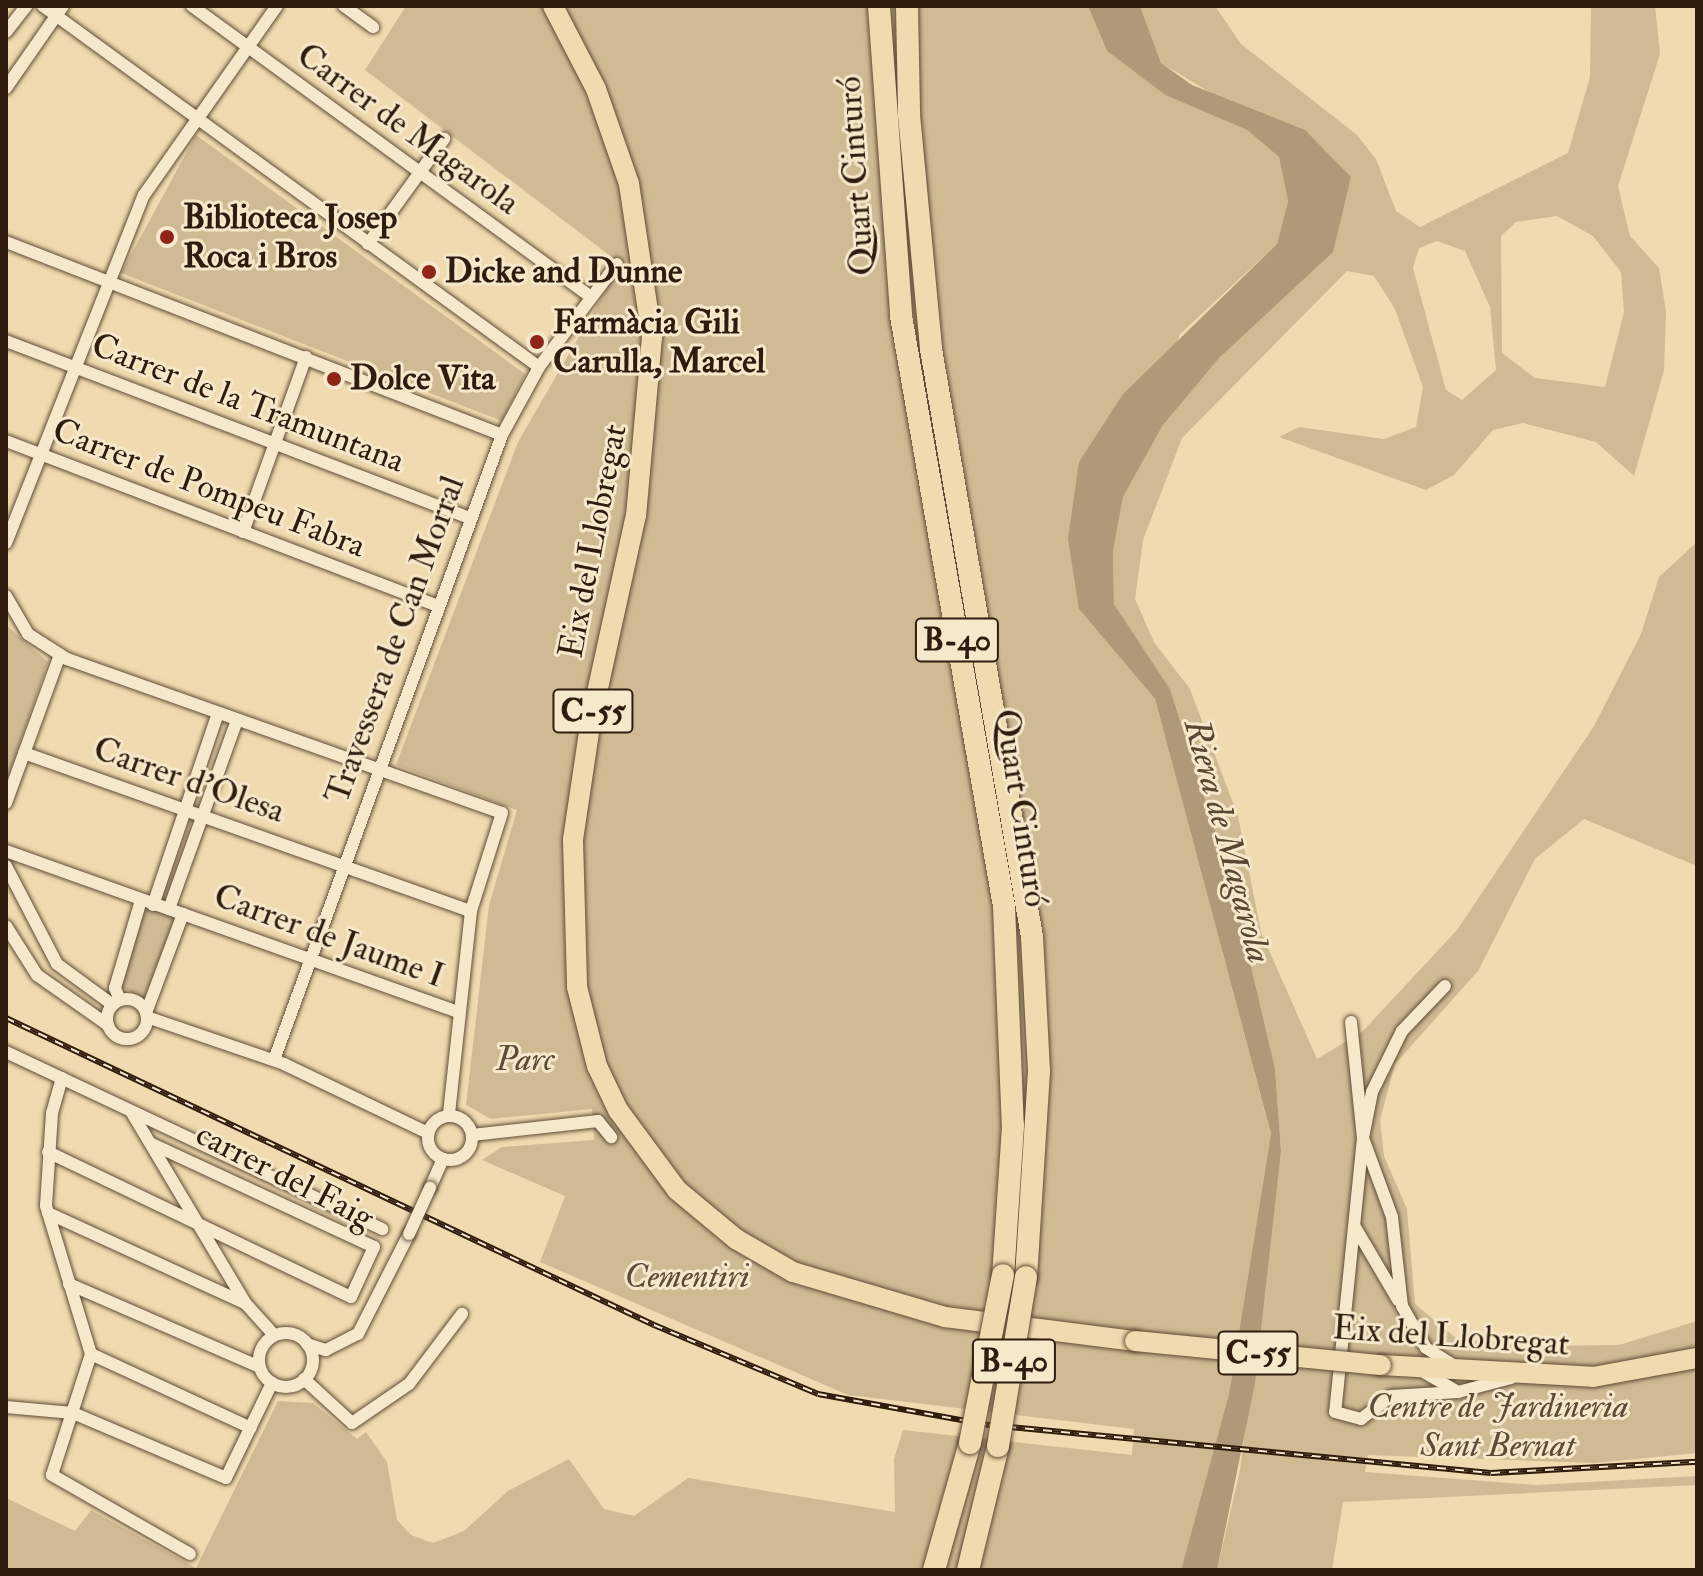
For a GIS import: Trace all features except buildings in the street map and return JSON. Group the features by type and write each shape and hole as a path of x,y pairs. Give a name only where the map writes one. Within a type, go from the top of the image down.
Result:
{"highway":[{"name":"Eix del Llobregat","path":"553,6 596,89 629,184 652,337 636,515 591,719 573,840 571,910 587,1032 618,1110 677,1190 761,1254 868,1297 945,1317 1135,1341 1415,1369 1519,1376 1625,1375 1697,1358"},
{"name":"Eix del Llobregat","path":"568,6 616,108 643,198 661,346 653,464 582,854 580,923 599,1036 630,1110 700,1198 775,1251 868,1297"},
{"name":"Quart Cinturó","path":"879,6 901,316 1004,906 1013,1126 1015,1276 934,1570"},
{"name":"Quart Cinturó","path":"907,6 909,115 931,349 1032,937 1039,1071 998,1446 968,1570"}],"street":[{"path":"6,32 26,6"},
{"path":"43,6 60,11 194,119 539,367"},
{"name":"Carrer de Magarola","path":"192,6 591,297"},
{"path":"6,543 105,279 144,195 194,119 277,6"},
{"path":"344,6 373,27"},
{"path":"6,88 60,11"},
{"path":"368,244 444,139"},
{"path":"6,242 502,435"},
{"name":"Travessera de Can Morral","path":"274,1060 376,769 502,435 539,367 617,264"},
{"name":"Carrer de la Tramuntana","path":"6,341 469,518"},
{"path":"243,532 306,357"},
{"name":"Carrer de Pompeu Fabra","path":"6,441 436,605"},
{"path":"6,596 28,634 60,655 502,813 471,911 456,1011 449,1115 428,1133"},
{"path":"6,803 60,655"},
{"path":"108,1025 117,1002 115,988 147,902 188,808 218,713"},
{"path":"169,909 237,720"},
{"name":"Carrer d'Olesa","path":"24,753 188,808 471,911"},
{"path":"6,851 147,902"},
{"path":"6,866 57,964 117,1002 133,1000 146,1015 274,1060 428,1133"},
{"name":"Carrer de Jaume I","path":"147,902 456,1011"},
{"path":"6,926 37,975 127,1039 144,1030 146,1015 183,914"},
{"path":"6,945 19,949"},
{"path":"1445,986 1402,1031 1372,1092 1363,1138 1335,1412 1361,1419 1391,1396 1458,1392 1519,1376"},
{"path":"1351,1022 1363,1138 1392,1217 1402,1306"},
{"path":"7,1054 382,1229"},
{"path":"62,1078 48,1152 48,1213 91,1354 52,1475 190,1554"},
{"path":"132,1113 203,1226 246,1304 274,1335"},
{"path":"449,1115 464,1120 472,1135"},
{"path":"472,1135 598,1121 611,1137"},
{"path":"428,1133 430,1147 443,1159"},
{"path":"443,1159 462,1156 472,1135"},
{"name":"carrer del Faig","path":"152,1144 374,1247 351,1297 203,1226"},
{"path":"48,1152 203,1226"},
{"path":"260,1367 261,1349 274,1335 292,1334 307,1344 326,1350 358,1334 443,1159"},
{"path":"48,1213 246,1304"},
{"path":"1355,1227 1426,1348 1467,1373"},
{"path":"69,1284 260,1367 272,1383"},
{"path":"272,1383 304,1379 352,1423 409,1384 462,1314"},
{"path":"304,1379 312,1365 307,1344"},
{"path":"1426,1348 1415,1369 1458,1392"},
{"path":"91,1354 251,1428"},
{"path":"6,1407 73,1413 217,1478 226,1478 272,1383"}],"green space":[{"path":"406,6 1088,6 1107,51 1165,95 1247,130 1279,157 1288,201 1277,244 1180,334 1079,609 1155,699 1271,1135 1229,1394 1181,1570 6,1570 6,1498 75,1531 91,1510 196,1568 278,1401 313,1403 357,1439 366,1432 387,1462 397,1520 411,1535 433,1543 464,1531 508,1491 569,1459 604,1509 634,1516 688,1478 895,1512 894,1459 903,1430 1132,1455 1134,1429 848,1395 540,1262 565,1196 482,1160 502,1147 594,1140 592,1109 491,1119 466,1105 489,905 517,810 396,765 518,442 621,264 365,70"},
{"name":"Centre de Jardineria Sant Bernat","path":"1140,6 1215,6 1241,44 1357,135 1376,159 1396,211 1420,227 1568,153 1590,77 1591,6 1655,6 1660,54 1618,186 1630,236 1659,268 1666,312 1664,370 1634,476 1596,442 1523,423 1493,430 1454,475 1426,490 1279,437 1299,427 1384,439 1416,427 1423,387 1395,309 1374,276 1347,271 1182,438 1143,540 1135,599 1154,642 1190,689 1238,816 1261,932 1317,1059 1362,1032 1457,930 1594,726 1641,634 1659,577 1697,542 1697,866 1584,819 1535,859 1478,971 1395,1064 1380,1120 1384,1156 1407,1209 1415,1304 1457,1339 1526,1346 1619,1345 1697,1321 1697,1453 1595,1463 1368,1455 1365,1472 1536,1485 1697,1476 1697,1485 1343,1502 1332,1570 1217,1570 1240,1470 1281,1151 1275,1068 1230,878 1170,689 1114,604 1113,551 1123,497 1163,425 1351,177 1161,63","holes":["1557,216 1593,236 1621,272 1624,312 1605,387 1535,378 1502,353 1501,236 1516,222","1437,241 1465,251 1490,307 1496,370 1462,400 1446,390 1413,268 1419,248"]},
{"path":"196,135 525,374 502,421 121,273"},
{"path":"6,625 48,662 6,783"},
{"path":"145,907 176,917 145,999 121,987"}],"shaded area":[{"path":"1088,6 1140,6 1161,63 1192,85 1305,130 1351,177 1333,252 1219,358 1163,425 1123,497 1113,551 1114,604 1170,689 1230,878 1275,1068 1281,1151 1255,1383 1217,1570 1181,1570 1229,1394 1271,1134 1155,699 1079,609 1068,539 1079,462 1123,394 1277,244 1288,201 1279,157 1247,130 1165,95 1107,51"}],"railway":[{"path":"6,1018 654,1325 818,1394 989,1425 1491,1473 1697,1462"}],"place":[{"name":"Biblioteca Josep Roca i Bros","path":"167,237"},
{"name":"Dicke and Dunne","path":"429,272"},
{"name":"Farmàcia Gili Carulla, Marcel","path":"537,342"},
{"name":"Dolce Vita","path":"334,379"}],"water label":[{"name":"Riera de Magarola","path":"1228,841"}],"park label":[{"name":"Parc","path":"525,1060"},
{"name":"Cementiri","path":"687,1277"}]}
